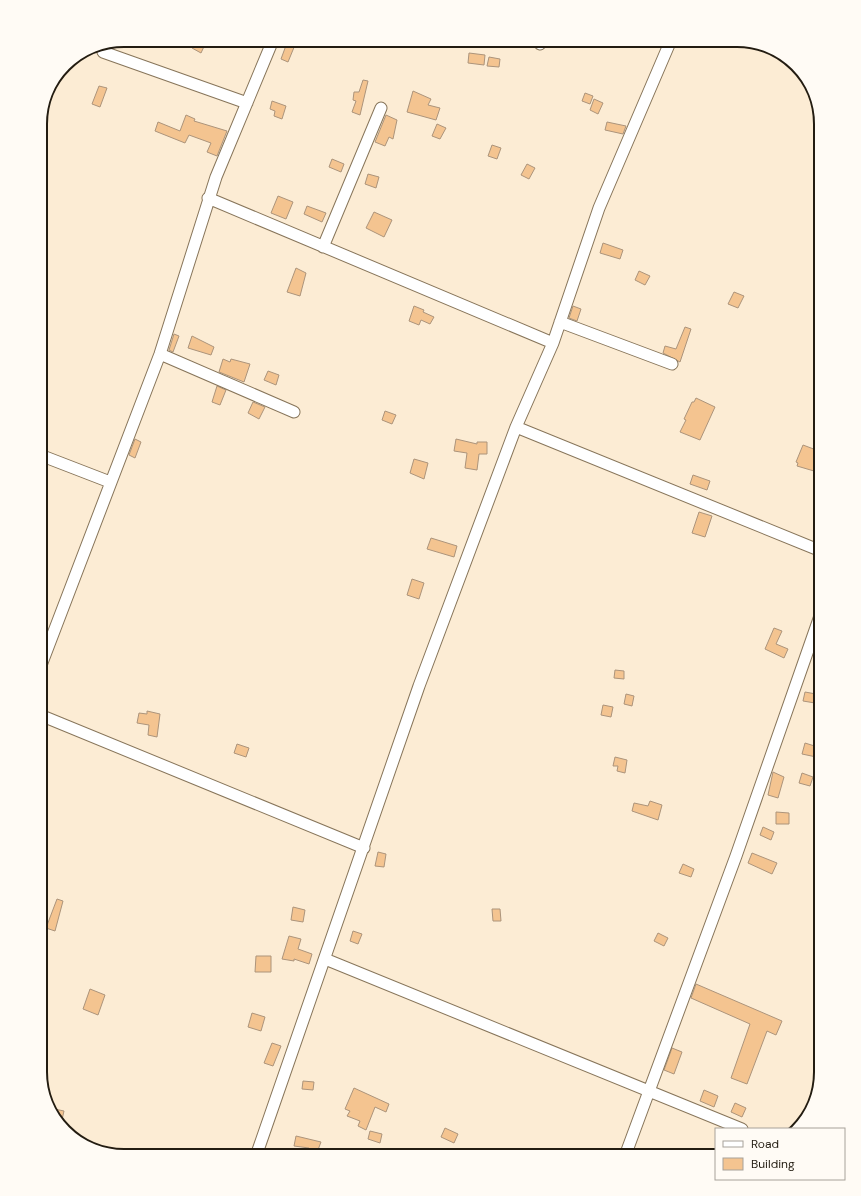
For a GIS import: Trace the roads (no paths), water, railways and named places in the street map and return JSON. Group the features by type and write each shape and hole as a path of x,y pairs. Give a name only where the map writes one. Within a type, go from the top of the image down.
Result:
{"street":[{"path":"47,649 160,354 208,198 247,103 268,47"},
{"path":"258,1149 419,686 516,427 553,343 599,208 668,47"},
{"path":"103,52 247,103"},
{"path":"324,247 381,108"},
{"path":"208,198 553,343"},
{"path":"560,322 672,364"},
{"path":"160,354 294,412"},
{"path":"516,427 814,548"},
{"path":"47,458 110,482"},
{"path":"627,1149 736,856 814,633"},
{"path":"47,718 364,848"},
{"path":"325,959 740,1128"}]}
